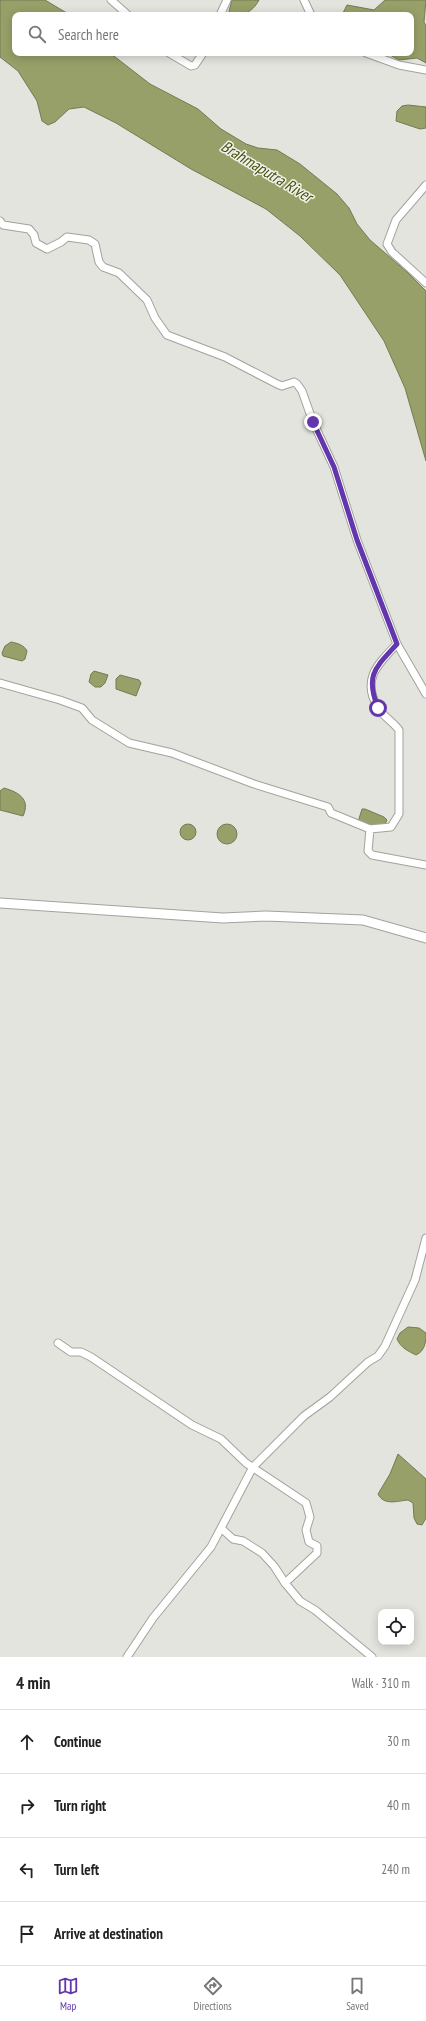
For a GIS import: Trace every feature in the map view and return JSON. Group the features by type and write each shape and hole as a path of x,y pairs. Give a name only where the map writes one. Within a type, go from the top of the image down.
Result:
{"street":[{"path":"111,0 125,12"},
{"path":"221,12 227,0"},
{"path":"304,0 310,12"},
{"path":"174,56 191,66 195,65 201,56"},
{"path":"374,56 399,65 426,70"},
{"path":"426,185 396,220 387,244 392,252 426,283"},
{"path":"0,220 3,225 29,229 34,235 36,244 47,249 61,242 67,237 89,240 95,244 99,262 103,267 119,273 147,300 155,318 167,335 225,357 282,386 294,382 297,384 302,391 313,422 334,467 357,540 397,644 426,694"},
{"path":"0,683 60,700 82,708 92,720 129,743 172,754 254,784 315,801 328,807 331,813 370,829 391,827 399,814 399,730 395,724 386,718 378,708 371,685 372,675 377,665 397,644"},
{"path":"370,829 369,854 426,865"},
{"path":"0,903 223,918 266,916 363,920 426,938"},
{"path":"127,1657 153,1618 211,1547 222,1529 253,1467 304,1416 330,1397 381,1351 415,1280 426,1238"},
{"path":"58,1343 71,1352 81,1352 91,1357 192,1425 221,1439 246,1463 306,1503 310,1517 306,1530 309,1542 317,1546 317,1553 285,1583"},
{"path":"222,1529 233,1539 243,1541 262,1553 274,1566 285,1583 300,1601 315,1610 372,1657"}],"water":[{"name":"Brahmaputra River","path":"0,0 45,0 65,12 12,12 12,56 114,56 150,84 198,109 221,129 246,144 258,148 277,150 300,164 337,194 349,208 357,224 370,240 407,272 426,291 426,461 405,388 384,341 340,275 300,236 266,209 191,169 116,123 84,107 69,109 55,122 48,125 42,121 37,101 18,71 0,57"},
{"path":"232,0 259,0 253,8 247,12 229,11"},
{"path":"385,0 426,0 424,22 426,26 426,63 417,58 399,60 392,56 414,56 414,12 344,12 347,5 374,10"},
{"path":"408,105 426,107 426,128 420,129 396,121 397,111 402,106"},
{"path":"11,642 16,643 26,649 25,659 22,661 3,656 2,653 5,646"},
{"path":"94,671 108,675 105,683 101,687 95,687 89,682 91,674"},
{"path":"120,675 139,680 141,683 136,696 116,689 116,679"},
{"path":"4,788 22,797 25,805 23,816 0,810 0,791"},
{"path":"362,809 384,817 387,820 384,826 373,827 358,822"},
{"path":"188,824 195,829 196,832 191,839 188,840 181,835 180,832 185,825"},
{"path":"227,824 234,827 237,834 234,841 227,844 220,841 217,834 220,827"},
{"path":"408,1327 419,1328 426,1333 423,1349 416,1355 403,1347 397,1339 400,1333"},
{"path":"398,1454 426,1479 426,1518 422,1525 417,1524 414,1518 413,1503 408,1500 395,1502 387,1501 381,1498 378,1494 390,1474"}],"route":[{"path":"313,422 334,467 357,540 397,644 377,665 372,675 372,694 378,708"}]}
